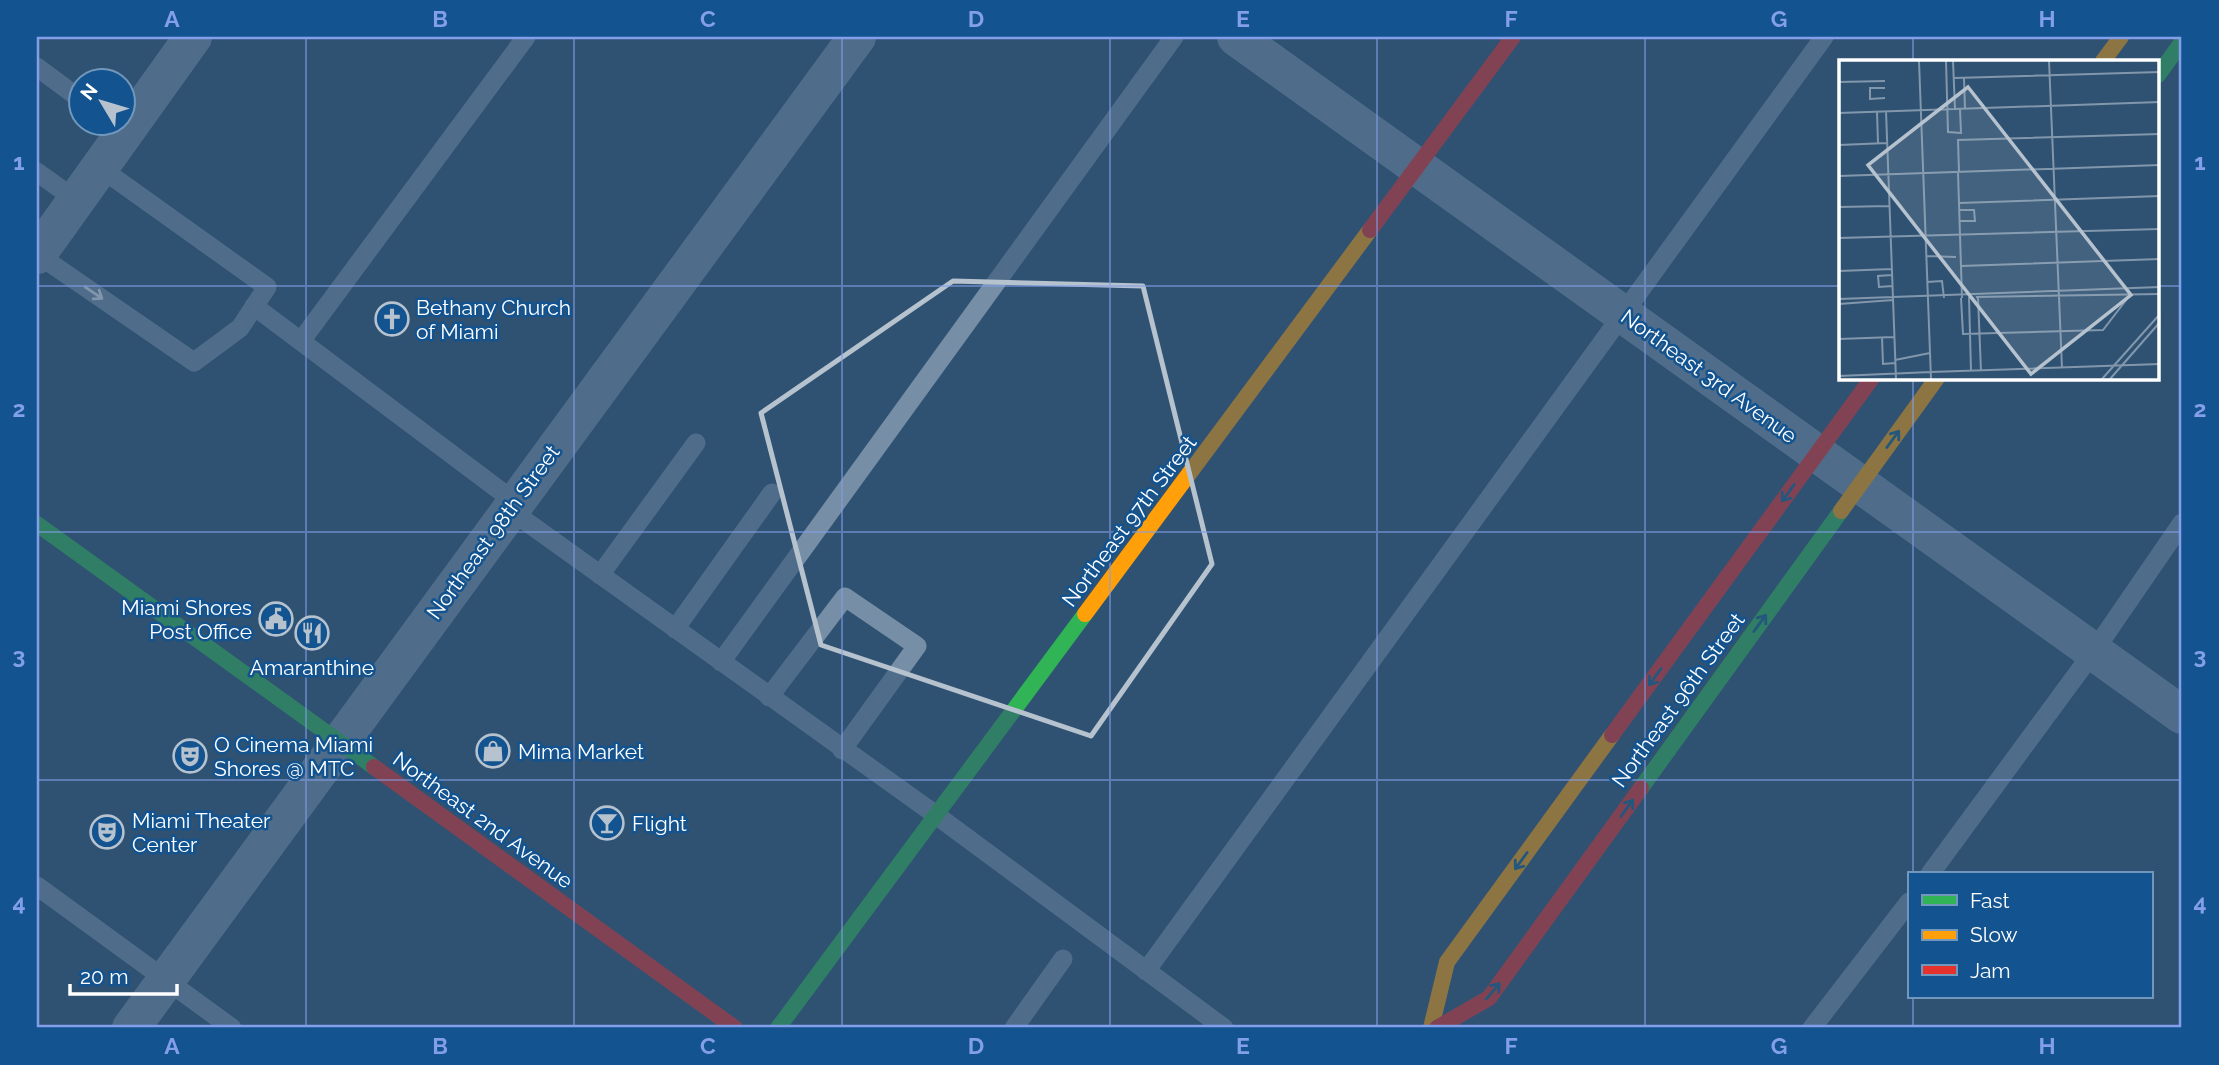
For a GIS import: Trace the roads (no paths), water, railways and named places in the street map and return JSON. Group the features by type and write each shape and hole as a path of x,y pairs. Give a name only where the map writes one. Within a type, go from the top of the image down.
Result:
{"street":[{"path":"136,105 193,37"},
{"name":"Northeast 98th Street","path":"131,1028 857,37"},
{"name":"Northeast 3rd Avenue","path":"1236,37 2182,715"},
{"name":"Northeast 97th Street","path":"778,1028 1513,37"},
{"path":"2104,60 2121,37"},
{"path":"2160,72 2182,42"},
{"path":"37,255 99,167 114,136"},
{"name":"Northeast 96th Street","path":"1443,1027 1447,962 1871,380"},
{"name":"Northeast 96th Street","path":"1443,1027 1489,998 1936,380"},
{"name":"Northeast 2nd Avenue","path":"37,524 735,1028"}],"lane":[{"path":"302,341 526,37"},
{"path":"721,662 1174,37"},
{"path":"1146,971 1824,37"},
{"path":"37,67 66,89"},
{"path":"37,255 194,362 240,328 267,287 99,167"},
{"path":"37,172 76,200"},
{"path":"254,306 600,575 936,815 1224,1028"},
{"path":"600,575 696,443"},
{"path":"675,629 772,493"},
{"path":"1931,872 2094,651 2182,523"},
{"path":"769,697 845,597 917,646 842,750"},
{"path":"37,886 232,1028"},
{"path":"1812,1028 1908,903"},
{"path":"1014,1028 1063,959"}],"place":[{"name":"Bethany Church of Miami","path":"392,319"},
{"name":"Miami Shores Post Office","path":"276,619"},
{"name":"Amaranthine","path":"312,633"},
{"name":"Mima Market","path":"493,751"},
{"name":"O Cinema Miami Shores @ MTC","path":"190,756"},
{"name":"Flight","path":"607,823"},
{"name":"Miami Theater Center","path":"107,832"}]}
